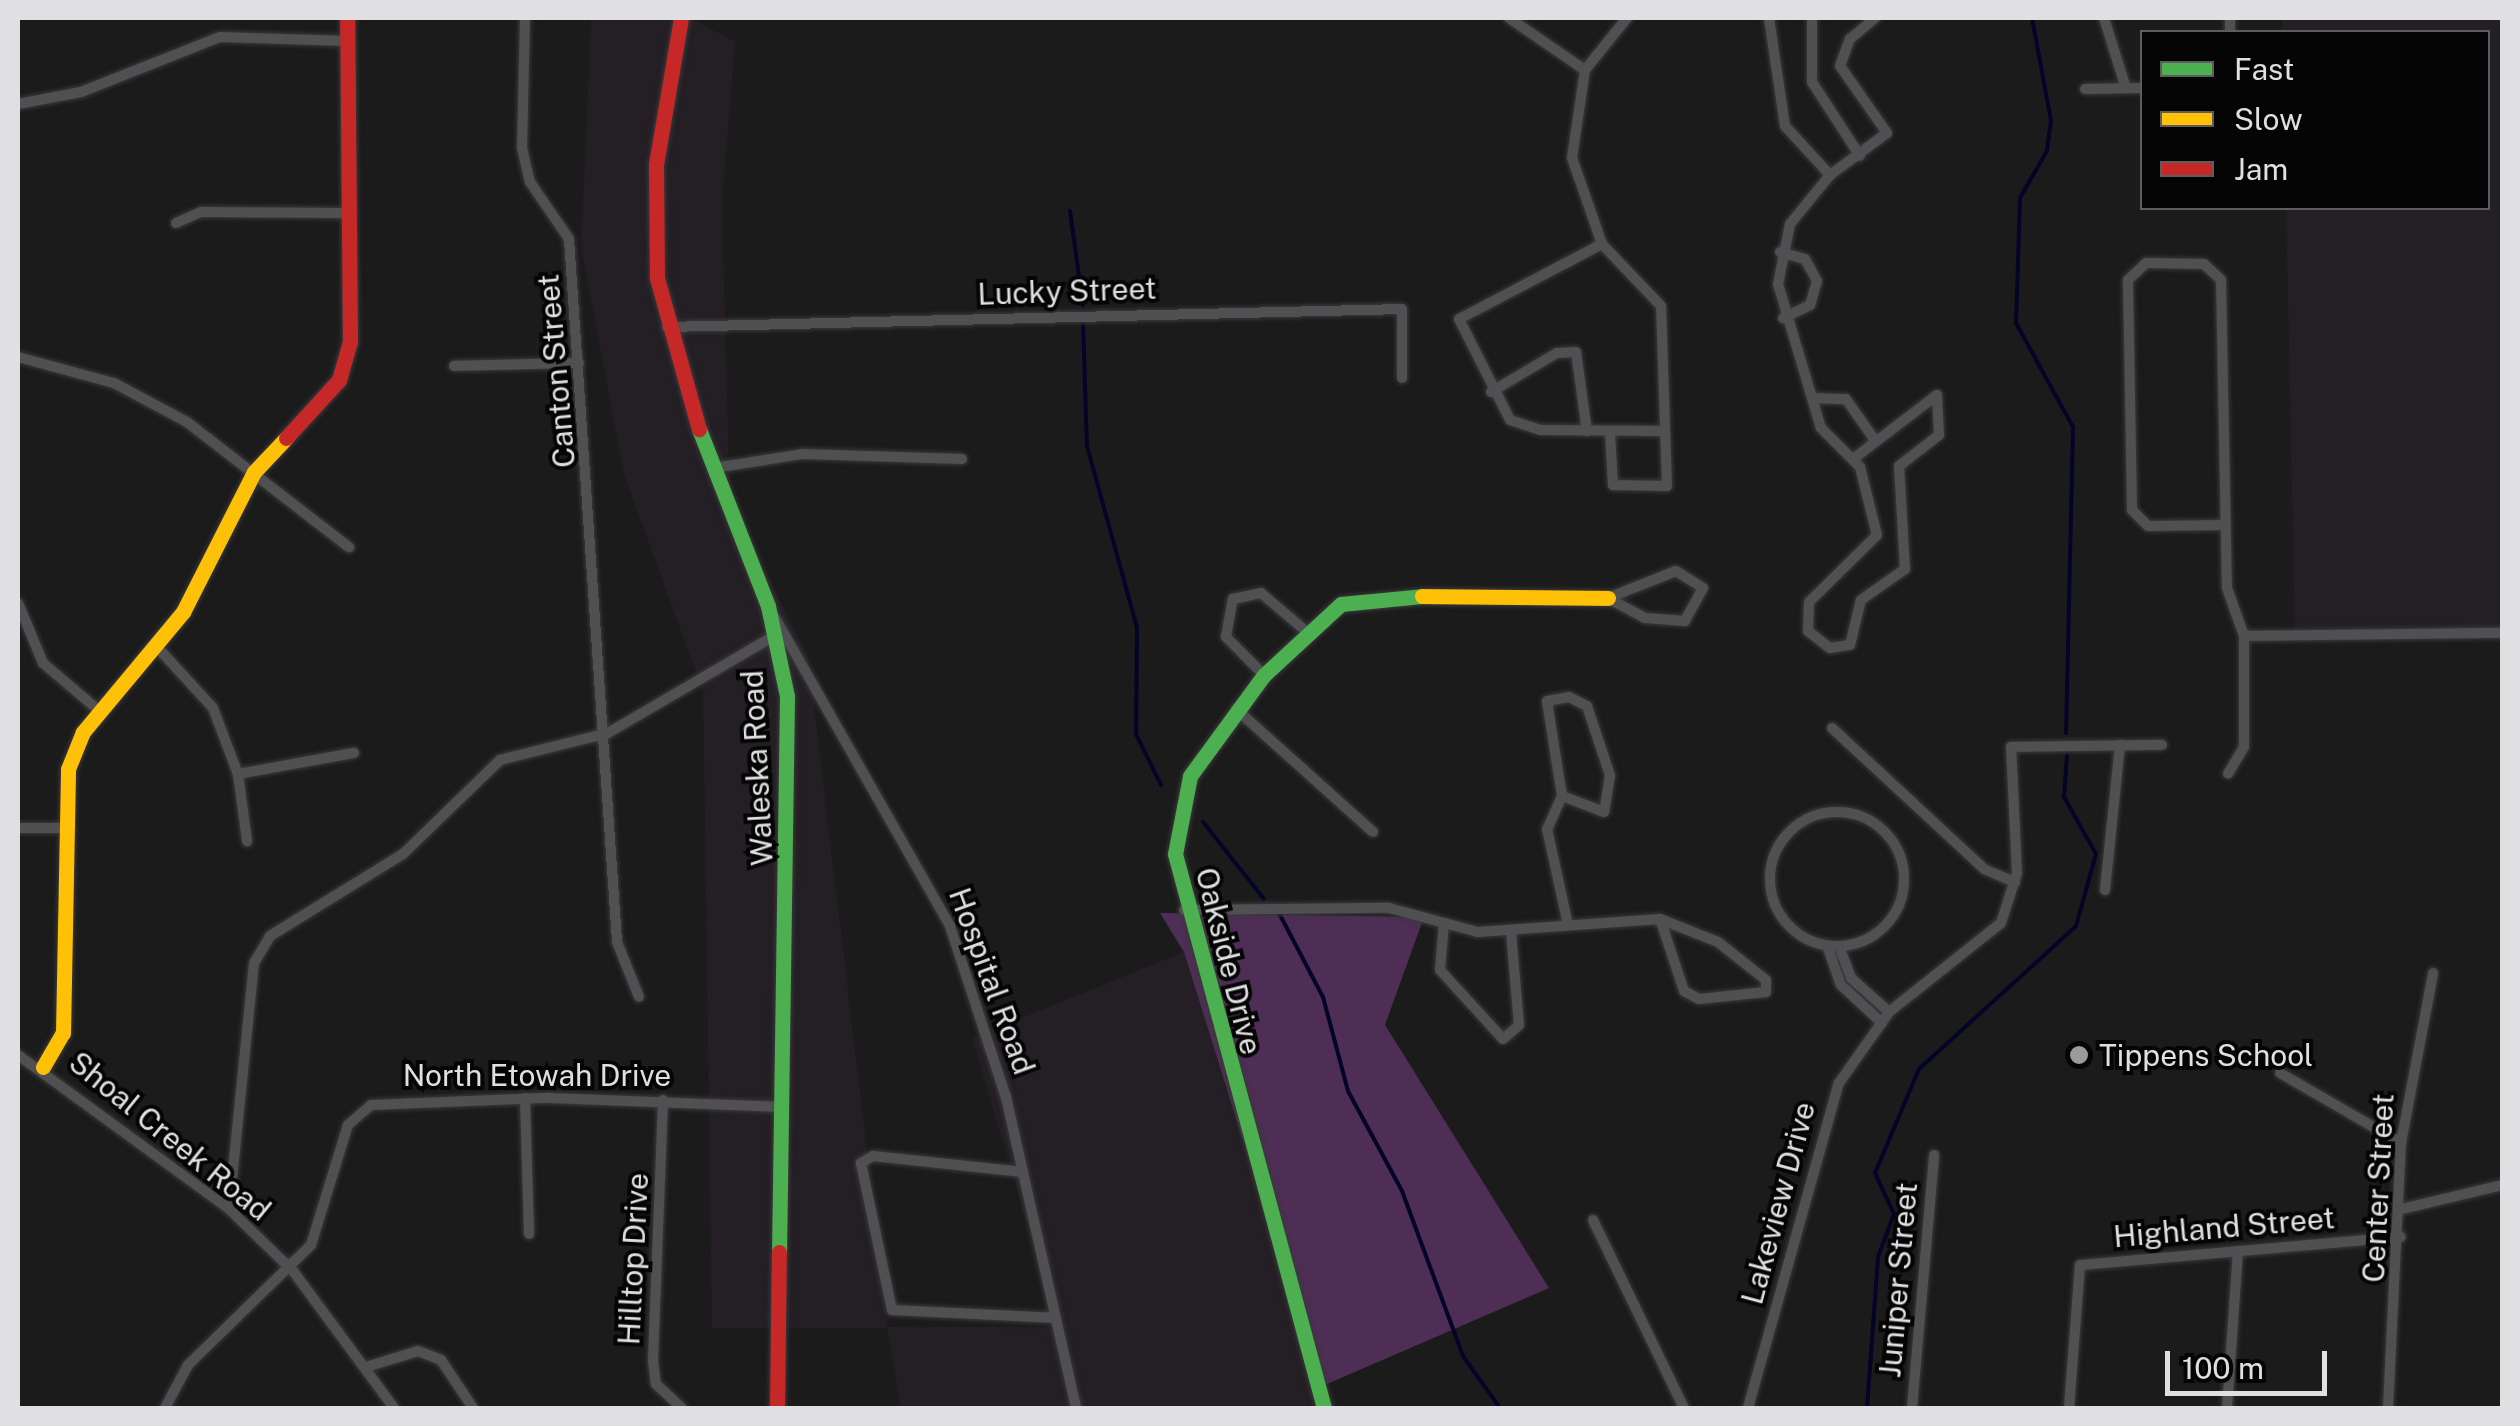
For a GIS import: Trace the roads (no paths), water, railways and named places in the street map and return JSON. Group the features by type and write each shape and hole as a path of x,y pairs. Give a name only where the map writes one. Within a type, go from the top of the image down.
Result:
{"street":[{"path":"43,1066 65,1016 68,768 97,708 158,648 254,472 339,380 350,342 347,18"},
{"name":"Canton Street","path":"525,18 522,148 530,182 569,239 608,733 616,942 639,998"},
{"name":"Waleska Road","path":"681,18 658,146 654,248 666,328 714,468 768,606 790,780 777,1408"},
{"name":"Waleska Road","path":"658,146 692,18"},
{"path":"1509,18 1585,70"},
{"path":"1610,432 1610,478 1619,490 1667,486 1659,298 1602,244 1572,158 1585,70 1627,18"},
{"path":"1769,18 1785,126 1830,174"},
{"path":"1812,18 1812,82 1860,156"},
{"path":"1854,459 1936,396 1938,435 1899,466 1905,569 1861,600 1850,646 1830,648 1808,631 1809,602 1877,536 1854,459 1822,428 1782,318 1780,252 1796,212 1830,174 1887,133 1840,66 1850,39 1875,18"},
{"path":"2104,18 2126,88"},
{"path":"18,104 82,92 220,37 347,41"},
{"path":"2085,88 2140,88"},
{"path":"176,223 201,212 347,213"},
{"path":"1602,244 1459,319 1491,392 1510,420 1587,431 1665,431"},
{"path":"1780,252 1805,259 1817,281 1810,305 1782,318"},
{"path":"2226,526 2148,526 2132,510 2128,280 2146,263 2204,264 2221,280 2226,526 2227,588 2244,636 2244,747 2228,774"},
{"name":"Lucky Street","path":"666,328 1402,308 1402,378"},
{"path":"1491,392 1557,353 1576,352 1587,431"},
{"path":"18,357 114,382 254,472 349,547"},
{"path":"454,366 579,362"},
{"path":"1813,398 1846,399 1874,440"},
{"path":"714,468 802,454 962,459"},
{"name":"Oakside Drive","path":"1320,1408 1184,910 1176,854 1184,794 1236,708 1306,632 1341,604 1380,594 1608,598 1672,623 1692,618 1703,588 1676,571 1608,598"},
{"path":"1264,675 1226,637 1233,598 1262,594 1306,632"},
{"path":"18,603 42,664 97,708"},
{"name":"Hospital Road","path":"768,606 929,880 1006,1097 1076,1408"},
{"path":"2244,636 2502,633"},
{"path":"229,1209 262,944 403,854 500,760 608,733 774,636"},
{"path":"158,648 213,708 238,774 247,842"},
{"path":"1562,796 1592,815 1613,799 1587,706 1569,697 1547,701 1562,796 1547,829 1567,920"},
{"path":"1236,708 1373,832"},
{"path":"1832,728 1984,869 2014,882"},
{"path":"2104,890 2120,745 2162,745"},
{"name":"Lakeview Drive","path":"1748,1408 1820,1126 1886,1018 2001,924 2014,882 2011,747 2120,745"},
{"path":"238,774 354,752"},
{"path":"1858,813 1893,836 1899,903 1871,942 1834,948 1803,939 1782,915 1775,854 1798,819 1858,813"},
{"path":"18,828 66,828"},
{"path":"1184,910 1388,908 1444,924 1510,931 1567,920 1660,920 1718,942 1766,980 1766,992 1699,999 1684,991 1660,920"},
{"path":"1444,924 1440,970 1503,1039 1519,1025 1510,931"},
{"path":"1834,948 1840,985 1886,1018"},
{"name":"Center Street","path":"2388,1408 2401,1237 2401,1143 2432,973"},
{"name":"Shoal Creek Road","path":"18,1055 43,1066 229,1209 293,1271 394,1408"},
{"path":"2280,1074 2401,1143"},
{"path":"525,1098 529,1234"},
{"name":"North Etowah Drive","path":"165,1408 188,1365 293,1271 321,1228 345,1134 361,1111 384,1100 525,1098 784,1106"},
{"name":"Hilltop Drive","path":"663,1100 653,1361 656,1384 682,1408"},
{"name":"Juniper Street","path":"1912,1408 1934,1155"},
{"path":"1023,1172 872,1156 861,1163 892,1310 1053,1318"},
{"path":"2402,1209 2502,1185"},
{"path":"1593,1220 1684,1408"},
{"name":"Highland Street","path":"2069,1408 2080,1265 2401,1237"},
{"path":"2227,1408 2238,1252"},
{"path":"366,1368 418,1351 441,1360 474,1408"}],"waterway":[{"path":"2032,18 2051,121 2047,151 2020,198 2016,323 2073,427 2066,733"},
{"path":"1070,211 1083,305"},
{"path":"1083,321 1087,446 1137,628 1136,734 1161,785"},
{"path":"1867,1408 1878,1257 1894,1214 1875,1173 1919,1069 2076,926 2096,854 2064,797 2067,755"},
{"path":"1203,822 1264,899"},
{"path":"1279,913 1323,997 1348,1091 1402,1191 1463,1356 1500,1408"}],"place":[{"name":"Tippens School","path":"2079,1055"}]}
